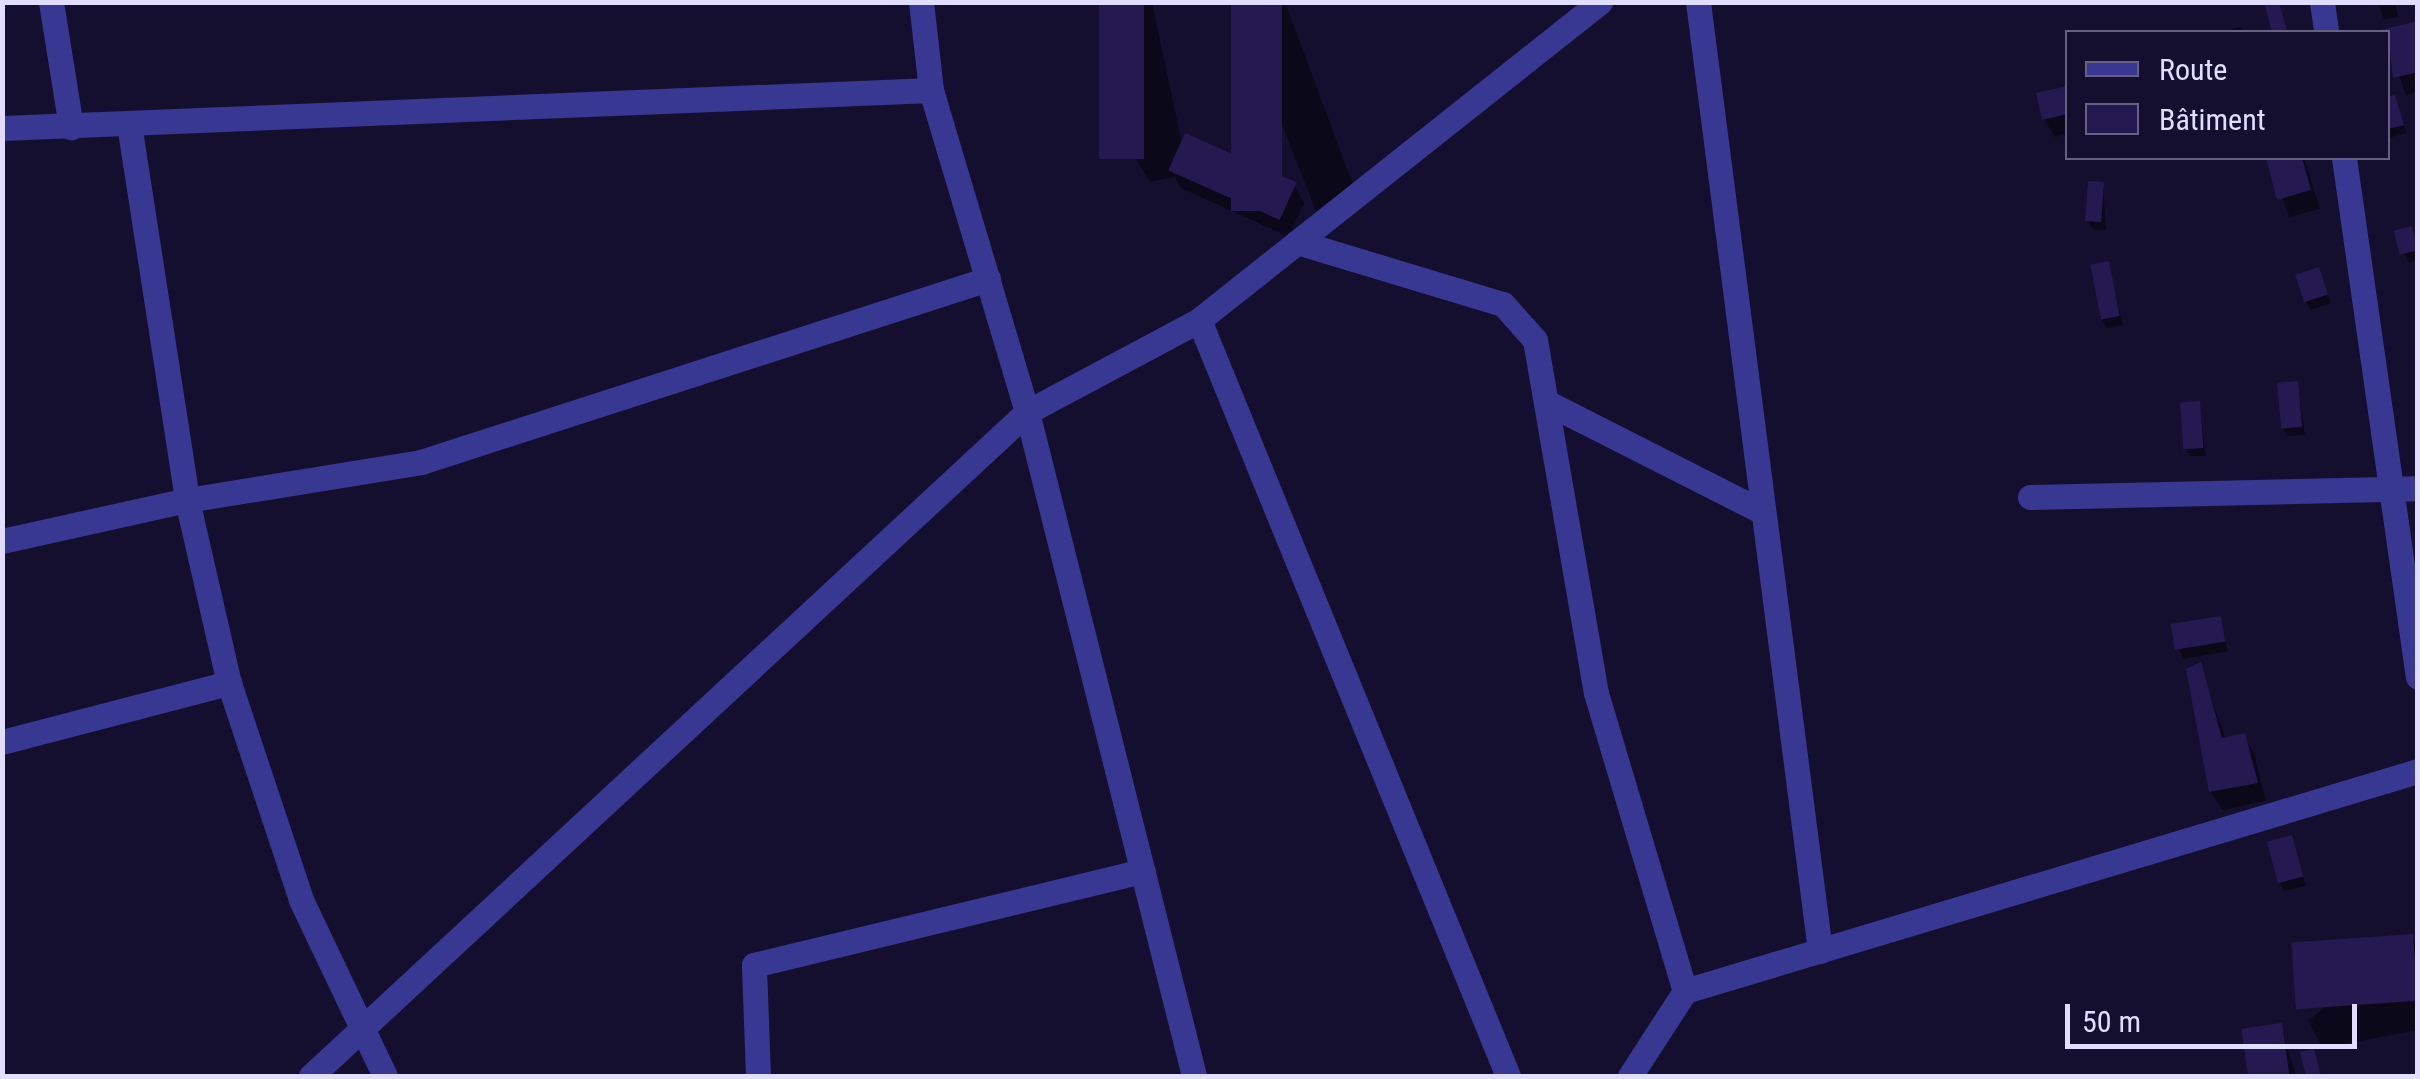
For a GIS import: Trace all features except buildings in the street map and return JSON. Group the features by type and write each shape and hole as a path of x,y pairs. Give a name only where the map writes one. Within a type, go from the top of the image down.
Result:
{"street":[{"path":"52,2 70,126"},
{"path":"921,2 931,90 1027,412 1194,1076"},
{"path":"310,1076 1027,412 1199,320 1600,2"},
{"path":"1698,2 1820,951"},
{"path":"2322,2 2326,30"},
{"path":"2,128 931,90"},
{"path":"129,124 187,500 229,682 301,900 384,1076"},
{"path":"2344,160 2418,677"},
{"path":"1297,242 1503,304 1535,340 1596,694 1685,992"},
{"path":"2,541 187,500 421,462 988,279"},
{"path":"1199,320 1508,1076"},
{"path":"1546,402 1763,512"},
{"path":"2030,497 2418,488"},
{"path":"2,742 229,682"},
{"path":"1630,1076 1685,992 2418,771"},
{"path":"758,1076 754,965 1143,871"}]}
